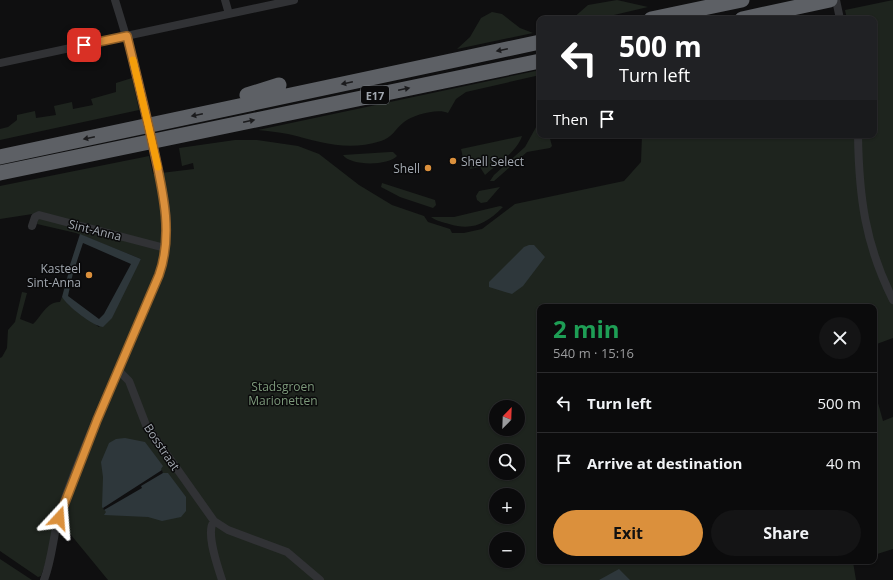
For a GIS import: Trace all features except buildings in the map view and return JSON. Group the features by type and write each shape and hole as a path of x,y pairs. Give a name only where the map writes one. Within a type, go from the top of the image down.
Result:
{"highway":[{"path":"697,2 722,0"},
{"path":"665,16 742,0"},
{"path":"756,16 830,0"},
{"name":"E17","path":"0,158 169,120 537,43"},
{"name":"E17","path":"0,173 537,62"},
{"path":"224,109 238,98 279,85"},
{"path":"211,129 226,135"}],"street":[{"path":"44,580 52,558 61,509 159,275 163,264 165,248 166,217 159,171 127,36 115,0"},
{"path":"225,0 229,14"},
{"path":"0,63 294,0"},
{"path":"836,0 839,16"},
{"path":"858,138 860,190 865,225 876,259 893,300"},
{"name":"Sint-Anna","path":"32,226 35,217 38,216 165,248"},
{"name":"Bosstraat","path":"118,370 129,381 146,425 214,520 228,530 287,552 320,580"},
{"path":"214,520 211,528 212,544 222,580"}],"green space":[{"path":"617,0 648,7 610,16 575,16 588,5"},
{"name":"Stadsgroen Marionetten","path":"893,0 893,338 877,344 877,304 537,304 537,564 853,564 856,580 108,580 62,524 53,529 51,547 41,576 38,577 0,551 0,358 7,348 8,330 15,322 22,292 27,293 20,319 33,324 51,304 60,302 62,297 69,305 99,327 141,259 76,233 37,224 39,213 0,219 0,186 149,156 153,174 194,169 193,163 182,166 179,148 235,140 257,140 298,146 319,154 359,185 392,205 424,216 428,222 450,229 452,233 464,233 482,229 515,204 624,181 641,162 642,138 877,138 877,16 846,16 845,10"},
{"path":"492,12 502,14 520,28 533,33 457,49 470,37 481,18"},
{"path":"537,71 537,76 466,92 456,99 448,113 438,111 413,117 401,124 385,140 368,144 356,146 334,145 288,134 258,130"},
{"path":"132,78 139,110 0,140 0,129 8,127 17,120 17,115 35,111 36,118 56,115 54,106 72,102 73,109 93,105 91,99 116,92 116,83"},
{"path":"537,125 537,138 550,138 552,146 550,148 527,152 494,181 490,181 494,175 525,147"},
{"path":"522,136 516,147 485,175 480,167 470,169 468,162 464,162 461,149"},
{"path":"393,152 397,156 386,162 378,163 361,163 347,159 343,155"},
{"path":"382,183 435,200 436,205 433,208 400,197 381,187"},
{"path":"500,187 487,202 481,203 477,200 476,196 479,191"},
{"path":"500,206 503,207 491,218 485,222 472,226 457,226 435,220 431,217 454,217"},
{"path":"877,400 883,421 893,417 893,549 877,554"},
{"path":"0,559 32,580 0,580"}],"shaded area":[{"path":"80,234 141,259 112,318 103,327 93,323 81,315 62,297 69,271 73,273 68,296 99,319 104,314 131,264 83,243 74,270 69,268"},
{"path":"534,245 545,257 523,286 512,294 489,287 489,282 524,247"},
{"path":"125,438 145,442 163,466 161,469 163,473 168,473 186,497 186,511 181,517 162,521 148,517 104,515 106,512 102,507 103,477 101,462 109,443 116,439"},
{"path":"619,569 630,580 599,580"}],"pier":[{"path":"162,470 163,473 141,486 142,488 104,510 103,508"}],"slow traffic":[{"path":"133,60 158,167"}],"place":[{"name":"Shell Select","path":"453,161"},
{"name":"Shell","path":"428,168"},
{"name":"Kasteel Sint-Anna","path":"89,275"}],"route":[{"path":"59,518 61,509 106,397 159,275 163,264 167,233 159,171 127,36 84,45"}]}
